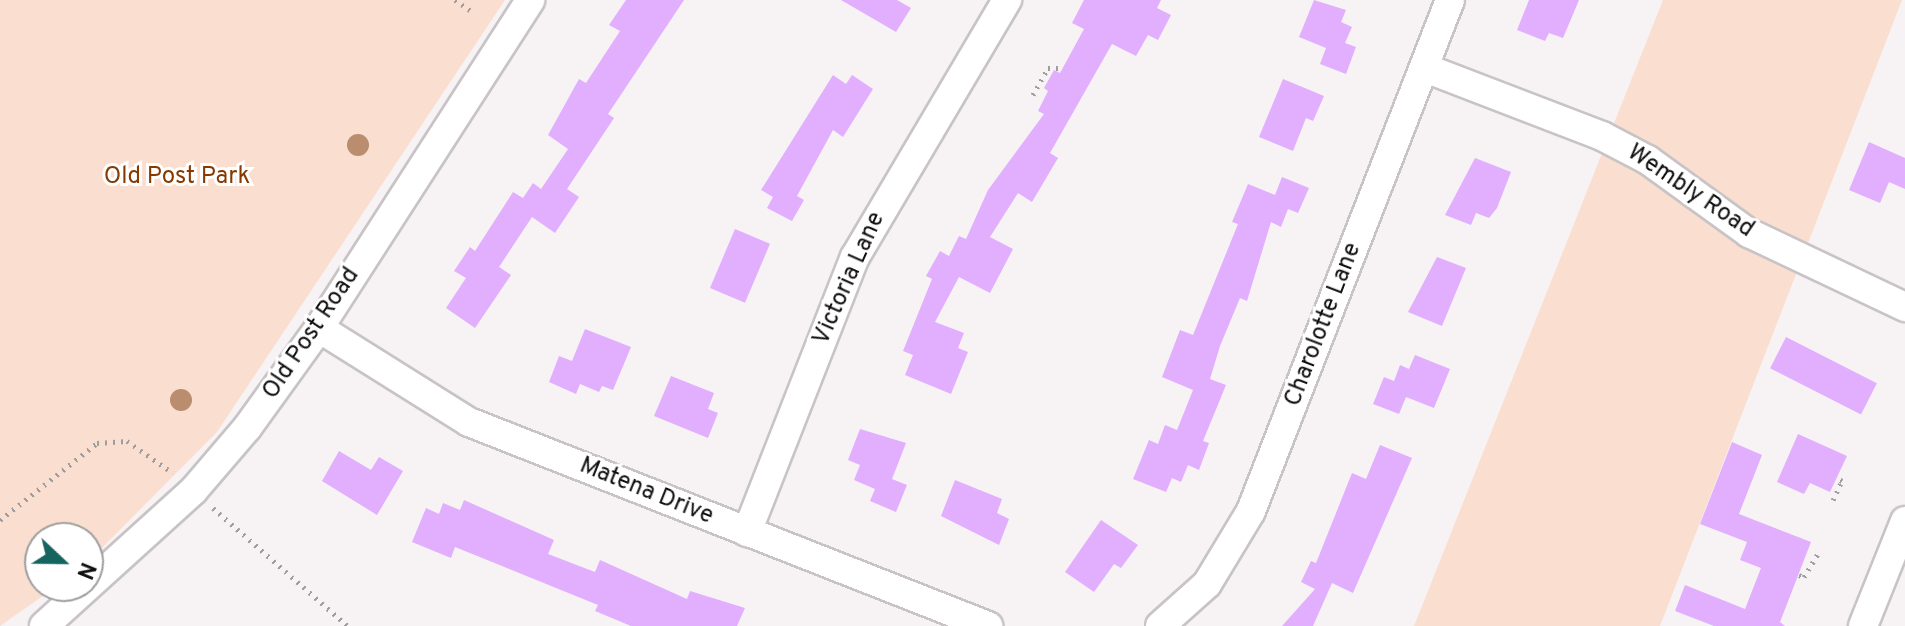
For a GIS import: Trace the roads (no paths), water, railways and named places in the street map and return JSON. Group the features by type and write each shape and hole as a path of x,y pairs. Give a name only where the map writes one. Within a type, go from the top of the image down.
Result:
{"street":[{"name":"Old Post Road","path":"48,625 193,491 247,428 319,328 530,0"},
{"name":"Victoria Lane","path":"747,532 855,257 1007,0"},
{"name":"Charolotte Lane","path":"1160,626 1207,584 1251,511 1450,0"},
{"name":"Wembly Road","path":"1425,68 1602,136 1648,160 1749,233 1905,307"},
{"name":"Matena Drive","path":"319,328 469,422 988,626"},
{"path":"1863,626 1905,521"}],"park label":[{"name":"Old Post Park","path":"177,178"}]}
